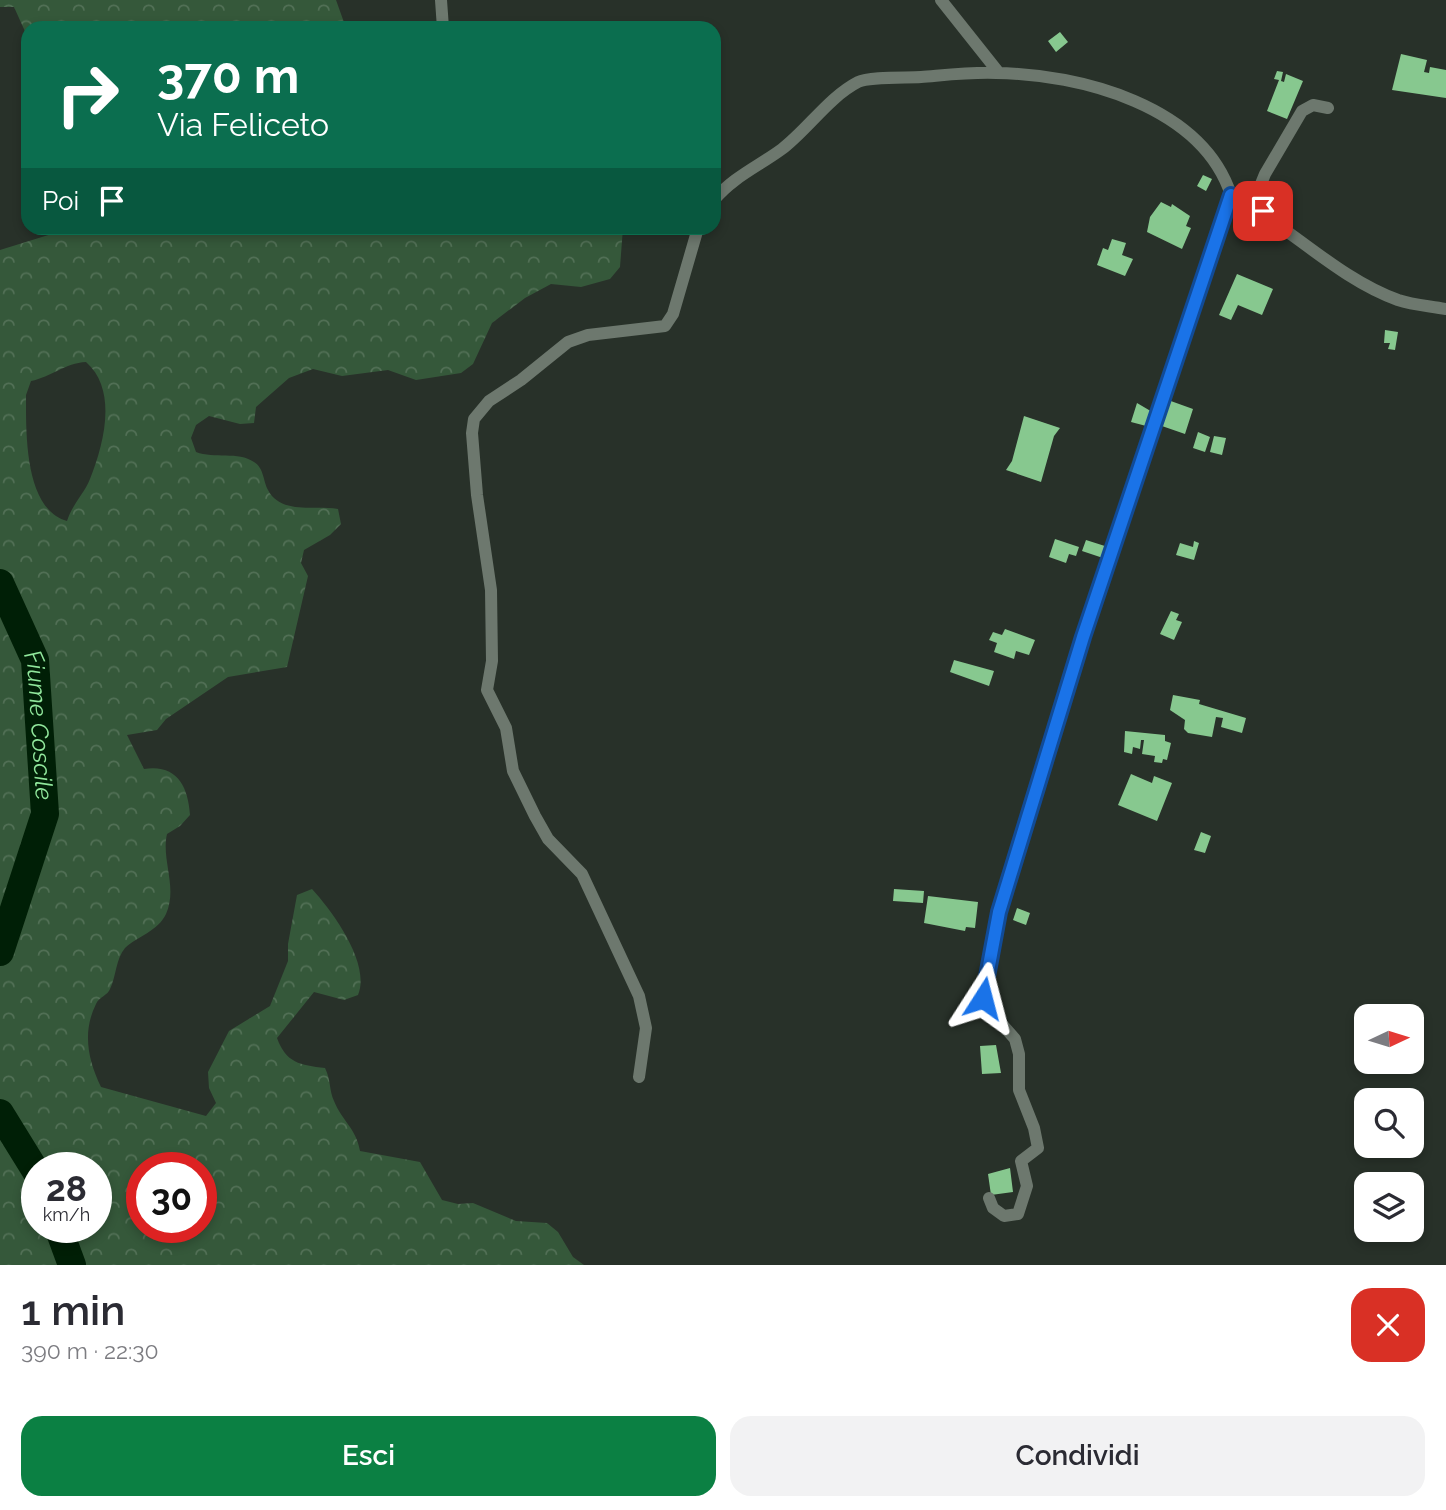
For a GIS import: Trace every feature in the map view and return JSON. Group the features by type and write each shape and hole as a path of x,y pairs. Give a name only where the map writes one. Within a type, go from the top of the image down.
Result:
{"street":[{"path":"440,0 442,21"},
{"path":"941,0 999,73"},
{"path":"721,193 738,176 782,148 859,81 999,73 1067,81 1118,94 1167,118 1198,138 1224,171 1231,195 1083,637 999,912 983,998 985,1005 1015,1040 1019,1054 1019,1090 1034,1128 1038,1148 1021,1161 1027,1186 1018,1214 1004,1216 993,1208 989,1198"},
{"path":"1252,206 1265,174 1302,111 1313,105 1328,108"},
{"path":"1231,195 1252,206 1348,273 1395,299 1446,309"},
{"path":"639,1077 646,1028 639,996 582,874 548,839 535,816 513,771 506,728 486,690 492,661 491,590 477,495 472,433 474,419 489,401 568,342 588,335 664,326 673,314 696,235"}],"green space":[{"path":"0,0 336,0 344,21 21,22 14,7 0,7"},
{"path":"48,235 622,235 620,267 610,279 581,287 551,284 525,298 492,323 473,364 461,373 416,380 388,370 342,376 313,369 289,378 256,407 254,423 240,424 209,416 196,425 191,438 196,452 248,459 260,468 268,490 281,503 338,509 341,524 330,535 304,550 301,563 308,576 287,667 228,677 166,719 157,730 127,735 144,769 164,770 178,779 186,794 190,815 180,826 167,834 170,894 166,914 158,925 122,952 110,989 97,1002 92,1014 88,1035 90,1056 101,1087 206,1116 216,1103 209,1088 208,1072 229,1031 270,1006 288,961 288,944 297,895 312,889 348,939 355,954 361,982 358,995 344,1000 314,992 277,1038 285,1053 301,1064 325,1068 334,1101 355,1136 360,1151 420,1162 442,1200 458,1204 473,1203 516,1221 547,1223 558,1232 573,1257 584,1265 0,1265 0,250","holes":["86,362 102,387 105,418 100,450 90,479 67,521 53,514 42,501 35,486 26,429 26,395 31,381"]}],"building":[{"path":"1060,32 1068,42 1056,52 1048,41"},
{"path":"1401,54 1427,60 1424,72 1429,73 1430,67 1446,70 1446,98 1392,90"},
{"path":"1277,71 1283,72 1281,81 1284,82 1286,74 1303,81 1287,119 1267,111 1279,80 1274,79"},
{"path":"1203,175 1212,179 1206,191 1197,186"},
{"path":"1237,199 1257,216 1249,231 1235,222 1239,215 1230,210"},
{"path":"1161,202 1171,207 1172,204 1190,216 1186,226 1191,228 1182,249 1147,232 1150,217"},
{"path":"1112,239 1126,243 1122,255 1133,259 1125,276 1097,265 1103,248 1108,250"},
{"path":"1237,274 1273,289 1262,315 1238,305 1231,320 1219,315"},
{"path":"1385,330 1398,332 1395,350 1388,349 1390,343 1384,343"},
{"path":"1168,400 1193,409 1185,434 1159,425"},
{"path":"1137,403 1154,413 1150,427 1131,422"},
{"path":"1024,416 1060,428 1054,436 1041,482 1006,470 1012,461"},
{"path":"1198,432 1210,437 1205,452 1193,448"},
{"path":"1214,436 1226,438 1222,455 1210,452"},
{"path":"1055,539 1079,547 1076,556 1069,554 1066,563 1049,557"},
{"path":"1086,540 1108,547 1103,558 1082,551"},
{"path":"1194,541 1199,543 1194,560 1176,555 1180,543 1193,547"},
{"path":"1171,611 1179,614 1176,620 1182,622 1174,640 1160,634"},
{"path":"1005,629 1035,640 1029,655 1016,651 1014,659 994,652 997,643 989,640 993,632 1002,635"},
{"path":"954,660 994,671 989,686 950,672"},
{"path":"1173,695 1200,700 1199,704 1246,718 1242,733 1221,727 1223,718 1216,717 1212,737 1188,733 1184,729 1185,720 1170,710"},
{"path":"1125,731 1165,735 1165,741 1171,743 1167,760 1163,759 1162,763 1154,762 1155,756 1142,754 1144,740 1141,740 1140,749 1133,747 1132,754 1124,752"},
{"path":"1131,774 1152,783 1154,776 1172,783 1157,821 1118,805"},
{"path":"1201,832 1211,836 1205,853 1194,850"},
{"path":"894,889 924,891 923,903 893,901"},
{"path":"928,896 978,902 975,928 966,927 965,931 924,923"},
{"path":"1017,908 1030,913 1026,925 1013,920"},
{"path":"996,1045 1001,1073 982,1074 980,1046"},
{"path":"1010,1168 1013,1192 991,1195 988,1174"}],"waterway":[{"name":"Fiume Coscile","path":"0,583 35,660 45,814 0,952"},
{"name":"Fiume Coscile","path":"0,1113 24,1152"},
{"name":"Fiume Coscile","path":"64,1243 72,1265"}],"route":[{"path":"983,998 983,983 999,912 1083,637 1231,195 1263,211"}]}
